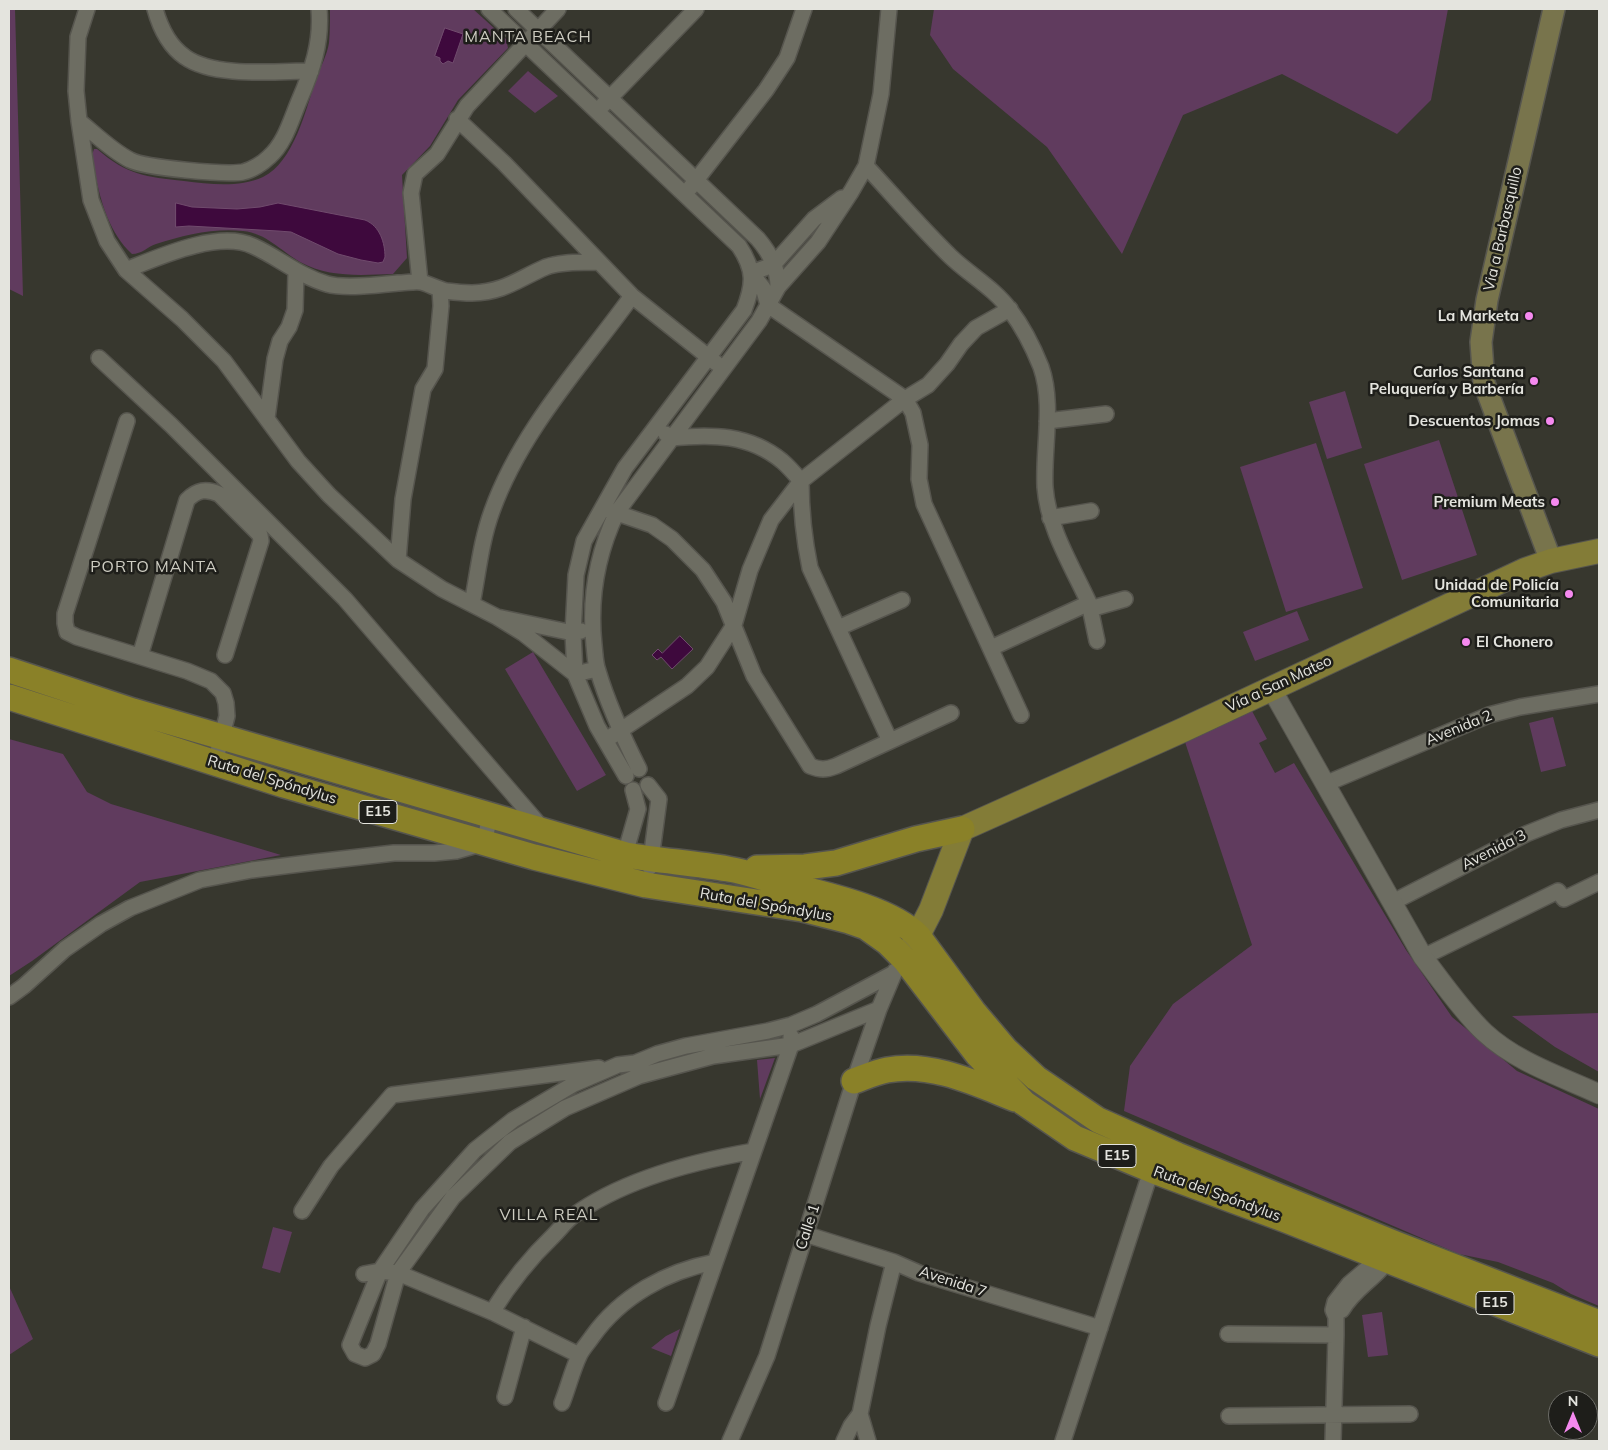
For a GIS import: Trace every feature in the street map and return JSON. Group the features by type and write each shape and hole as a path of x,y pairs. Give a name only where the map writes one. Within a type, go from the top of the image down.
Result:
{"highway":[{"name":"Ruta del Spóndylus","path":"9,670 133,711 626,855 651,860 729,869 879,912 912,930 918,936 973,1011 1006,1050 1036,1078 1098,1120 1599,1344"},
{"name":"Ruta del Spóndylus","path":"9,697 284,785 484,843 646,886 802,909 849,920 866,927 886,942 900,967 977,1054 1024,1103 1075,1138 1154,1171 1286,1220 1387,1250 1599,1323"},
{"path":"729,869 805,867 836,863 916,839 962,830"},
{"path":"854,1081 886,1070 922,1069 957,1077 1024,1103"}],"main road":[{"name":"Via a Barbasquillo","path":"1551,561 1484,382 1481,342 1487,300 1554,9"},
{"name":"Vía a San Mateo","path":"962,830 1184,730 1525,570 1551,561 1599,551"},
{"path":"900,967 931,910 962,830"}],"street":[{"path":"87,9 78,37 76,91 79,121 91,200 107,242 126,270 182,319 224,361 304,468 329,495 398,560 442,589 497,617 523,633 575,674"},
{"path":"155,9 159,22 170,42 186,57 206,67 231,71 311,71"},
{"path":"79,121 131,161 155,166 228,174 245,172 258,166 270,157 282,142 311,71 320,26 319,9"},
{"path":"489,9 739,246 748,259 751,273 751,293 744,310 624,468 584,541 576,575 572,633 575,674 597,726 633,772 620,730 597,669 592,629 592,606 596,570 611,524 617,512 759,321 778,287 818,242 866,166 881,94 889,9"},
{"path":"516,9 758,239 768,251 778,274 778,287"},
{"path":"420,282 411,193 415,174 437,154 457,119 467,106 558,9"},
{"path":"597,111 696,9"},
{"path":"684,194 766,90 787,58 804,9"},
{"path":"457,119 504,163 632,296 723,369"},
{"path":"866,166 901,203 913,219 1010,309 1029,340 1041,368 1046,389 1045,488 1050,518 1090,606 1097,641"},
{"path":"751,273 773,265 814,219 851,192"},
{"path":"126,270 176,250 234,241 251,245 274,256 296,272 328,284 362,286 420,282 440,289 471,293 495,291 548,267 569,263 599,262"},
{"path":"267,418 275,359 280,341 289,327 295,310 296,272"},
{"path":"751,273 763,288 768,305 905,399 913,413 920,445 919,479 924,504 1021,715"},
{"path":"398,560 403,499 423,388 435,368 440,289"},
{"path":"472,604 482,545 491,513 514,461 530,434 632,296"},
{"path":"607,741 620,730 686,686 707,667 734,625 750,570 771,520 801,481 905,399 928,385 976,328 1010,309"},
{"path":"99,358 171,425 345,599 545,832"},
{"path":"1047,421 1106,414"},
{"path":"127,422 65,614 67,632 77,637 187,671 211,681 222,692 226,703 227,716 215,762"},
{"path":"657,427 671,438 704,435 731,437 760,446 783,461 801,481 804,540 810,568 890,741"},
{"path":"140,656 187,500 194,493 202,490 211,490 219,494 260,535 261,541 225,655"},
{"path":"601,508 617,512 652,526 672,539 702,570 724,602 754,676 810,766 818,770 827,769 951,713"},
{"path":"1050,518 1091,511"},
{"path":"991,648 1090,606 1125,599"},
{"path":"838,628 902,600"},
{"path":"497,617 572,633 592,629"},
{"path":"575,674 597,669"},
{"path":"1271,688 1423,957 1451,994 1484,1032 1511,1052 1538,1067 1599,1094"},
{"name":"Avenida 2","path":"1325,784 1489,715 1520,707 1599,694"},
{"path":"646,886 659,799 648,785"},
{"path":"616,878 626,855 638,809 632,790"},
{"path":"638,809 659,799"},
{"name":"Avenida 3","path":"1393,902 1526,834 1560,820 1599,810"},
{"path":"9,997 24,986 64,949 100,924 130,908 200,880 252,870 394,853 456,851 484,843 490,816"},
{"path":"1423,957 1558,891 1564,899 1599,882"},
{"path":"618,1065 574,1084 513,1120 475,1150 447,1192 398,1273 378,1344 373,1354 365,1358 355,1354 350,1345 380,1271 422,1209 447,1192 510,1142 565,1108 637,1070 657,1054 790,1024 816,1014 900,967"},
{"name":"Calle 1","path":"730,1441 767,1356 854,1081 879,1009 900,967"},
{"path":"302,1211 331,1166 392,1094 618,1065 637,1070 713,1056 791,1045 879,1009"},
{"path":"666,1404 791,1045 790,1024"},
{"path":"711,1041 713,1056"},
{"path":"557,1094 565,1108"},
{"path":"501,1129 510,1142"},
{"path":"492,1312 511,1281 572,1216 630,1186 667,1172 711,1158 754,1151"},
{"path":"1063,1441 1148,1183 1154,1171"},
{"name":"Avenida 7","path":"806,1234 1100,1328"},
{"path":"1333,1441 1336,1317 1333,1310 1335,1302 1350,1284 1387,1250"},
{"path":"562,1404 580,1355 602,1323 635,1294 677,1272 715,1262"},
{"path":"844,1441 851,1426 860,1414 878,1326 894,1262"},
{"path":"364,1274 380,1271 398,1273 492,1312 580,1355"},
{"path":"505,1397 524,1328"},
{"path":"1228,1334 1336,1334"},
{"path":"860,1414 868,1441"},
{"path":"1229,1416 1410,1414"}],"shaded area":[{"path":"9,9 15,9 23,296 9,289"},
{"path":"330,9 473,9 506,39 508,48 458,100 430,146 402,175 407,258 393,274 357,275 334,273 322,271 300,262 259,235 232,230 188,235 156,244 139,253 132,254 124,246 112,227 103,205 93,163 94,149 97,149 108,158 128,169 159,178 234,184 263,177 274,170 283,160 303,119 328,48"},
{"path":"934,9 1448,9 1431,100 1397,134 1282,74 1183,115 1122,254 1047,147 953,69 930,35"},
{"path":"445,28 463,34 453,63 448,61 443,64 440,58 435,56"},
{"path":"528,71 558,96 535,113 508,91"},
{"path":"176,203 192,207 237,209 278,203 365,220 374,226 381,236 385,257 383,262 378,263 338,254 291,232 189,226 176,227"},
{"path":"1345,391 1362,448 1327,459 1309,402"},
{"path":"1439,440 1477,555 1402,580 1364,464"},
{"path":"1316,443 1363,588 1286,612 1240,467"},
{"path":"1297,611 1309,640 1255,661 1243,632"},
{"path":"680,636 693,649 672,669 661,657 657,660 652,655 658,649 662,653"},
{"path":"533,652 606,775 577,791 505,669"},
{"path":"1252,711 1267,739 1259,743 1275,773 1294,763 1406,950 1452,1017 1517,1071 1599,1109 1599,1306 1571,1294 1553,1283 1498,1262 1459,1254 1124,1111 1130,1066 1173,1004 1252,945 1185,742"},
{"path":"1553,717 1566,766 1541,772 1529,723"},
{"path":"9,739 63,754 87,792 111,804 281,855 140,882 9,976"},
{"path":"1599,1013 1599,1072 1555,1047 1512,1016"},
{"path":"775,1058 760,1099 757,1060"},
{"path":"273,1227 292,1232 280,1273 262,1268"},
{"path":"9,1286 33,1339 9,1355"},
{"path":"1382,1312 1388,1355 1368,1357 1362,1315"},
{"path":"680,1329 671,1356 651,1348 666,1336"}],"place":[{"name":"La Marketa","path":"1529,316"},
{"name":"Carlos Santana Peluquería y Barbería","path":"1534,381"},
{"name":"Descuentos Jomas","path":"1550,421"},
{"name":"Premium Meats","path":"1555,502"},
{"name":"Unidad de Policía Comunitaria","path":"1569,594"},
{"name":"El Chonero","path":"1466,642"}],"district":[{"name":"MANTA BEACH","path":"528,37"},
{"name":"PORTO MANTA","path":"154,567"},
{"name":"VILLA REAL","path":"549,1215"}]}
